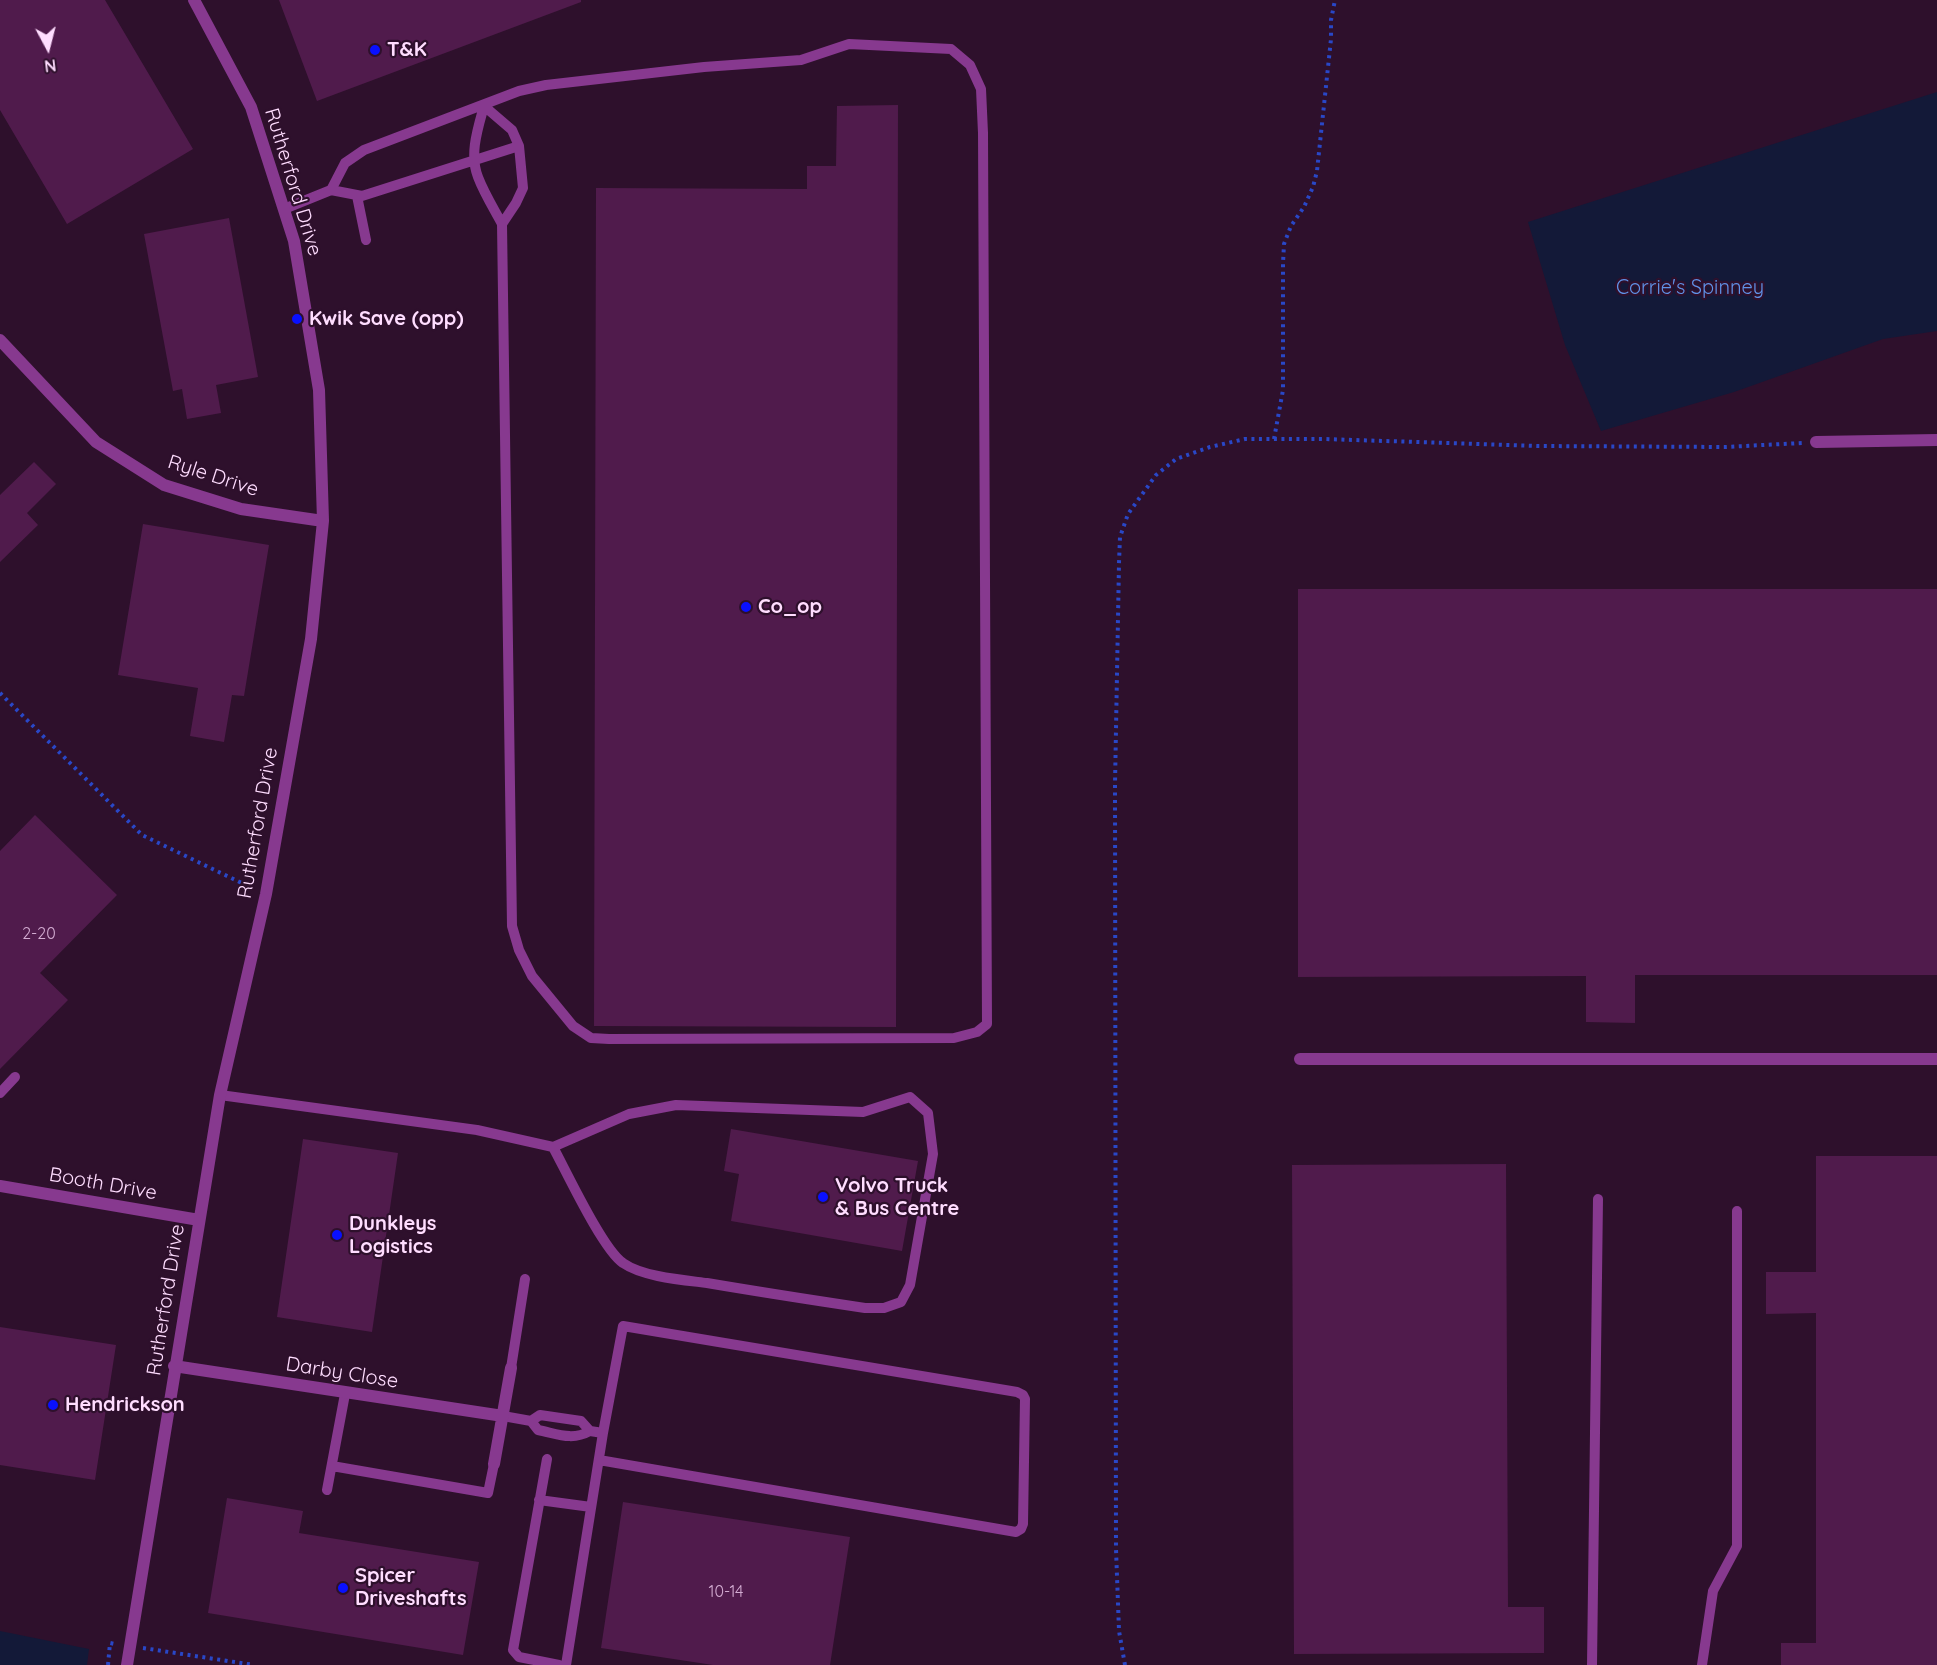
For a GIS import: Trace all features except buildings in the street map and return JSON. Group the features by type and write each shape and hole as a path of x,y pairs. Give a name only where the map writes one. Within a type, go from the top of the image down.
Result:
{"street":[{"name":"Rutherford Drive","path":"127,1665 220,1095 266,894 311,639 322,521 319,390 294,241 251,107 194,0"},
{"name":"Ryle Drive","path":"0,340 96,442 164,484 241,509 322,521"},
{"path":"1816,442 1937,440"},
{"path":"1300,1059 1937,1059"},
{"name":"Booth Drive","path":"0,1186 199,1220"},
{"name":"Darby Close","path":"174,1366 345,1394 503,1416"},
{"path":"494,1464 511,1368"}],"lane":[{"path":"332,190 345,163 364,150 519,91 546,85 704,67 801,60 849,44 951,49 970,65 981,89 982,133 987,1024 977,1032 954,1038 591,1038 573,1026 532,976 519,950 512,926 502,224 477,176 474,160 484,106"},
{"path":"484,106 512,130 519,146 523,188 502,224"},
{"path":"284,209 332,190 362,196 519,146"},
{"path":"357,196 366,240"},
{"path":"0,1093 15,1077"},
{"path":"220,1095 477,1130 553,1147 629,1114 676,1105 863,1113 910,1097 928,1113 933,1154 910,1285 901,1302 884,1308 865,1308 677,1278 643,1271 622,1263 597,1228 553,1147"},
{"path":"1592,1665 1598,1199"},
{"path":"1701,1665 1713,1591 1737,1546 1737,1211"},
{"path":"511,1368 525,1279"},
{"path":"566,1665 603,1433 623,1326 1017,1392 1025,1399 1023,1524 1016,1532 599,1460"},
{"path":"327,1490 345,1394"},
{"path":"531,1421 540,1415 581,1421 590,1431"},
{"path":"503,1416 531,1421 538,1430 561,1435 578,1437 590,1431 603,1433"},
{"path":"547,1459 513,1650 519,1657 559,1665"},
{"path":"332,1466 488,1493 494,1464"},
{"path":"539,1500 591,1508"}],"path":[{"path":"1274,439 1283,390 1284,244 1291,226 1304,207 1317,171 1331,20 1335,0"},
{"path":"1125,1665 1119,1631 1116,1549 1115,785 1120,537 1128,514 1140,494 1156,475 1176,459 1210,447 1245,439 1537,447 1725,447 1816,442"},
{"path":"0,693 142,835 266,894"},
{"path":"108,1665 110,1644"},
{"path":"140,1647 254,1665"}],"green space":[{"name":"Corrie's Spinney","path":"1937,92 1937,331 1883,339 1734,392 1601,431 1565,345 1528,222"},
{"path":"0,1631 89,1649 87,1665 0,1665"}],"place":[{"name":"T&K","path":"375,50"},
{"name":"Kwik Save (opp)","path":"297,319"},
{"name":"Co_op","path":"746,607"},
{"name":"Volvo Truck & Bus Centre","path":"823,1197"},
{"name":"Dunkleys Logistics","path":"337,1235"},
{"name":"Hendrickson","path":"53,1405"},
{"name":"Spicer Driveshafts","path":"343,1588"}]}
